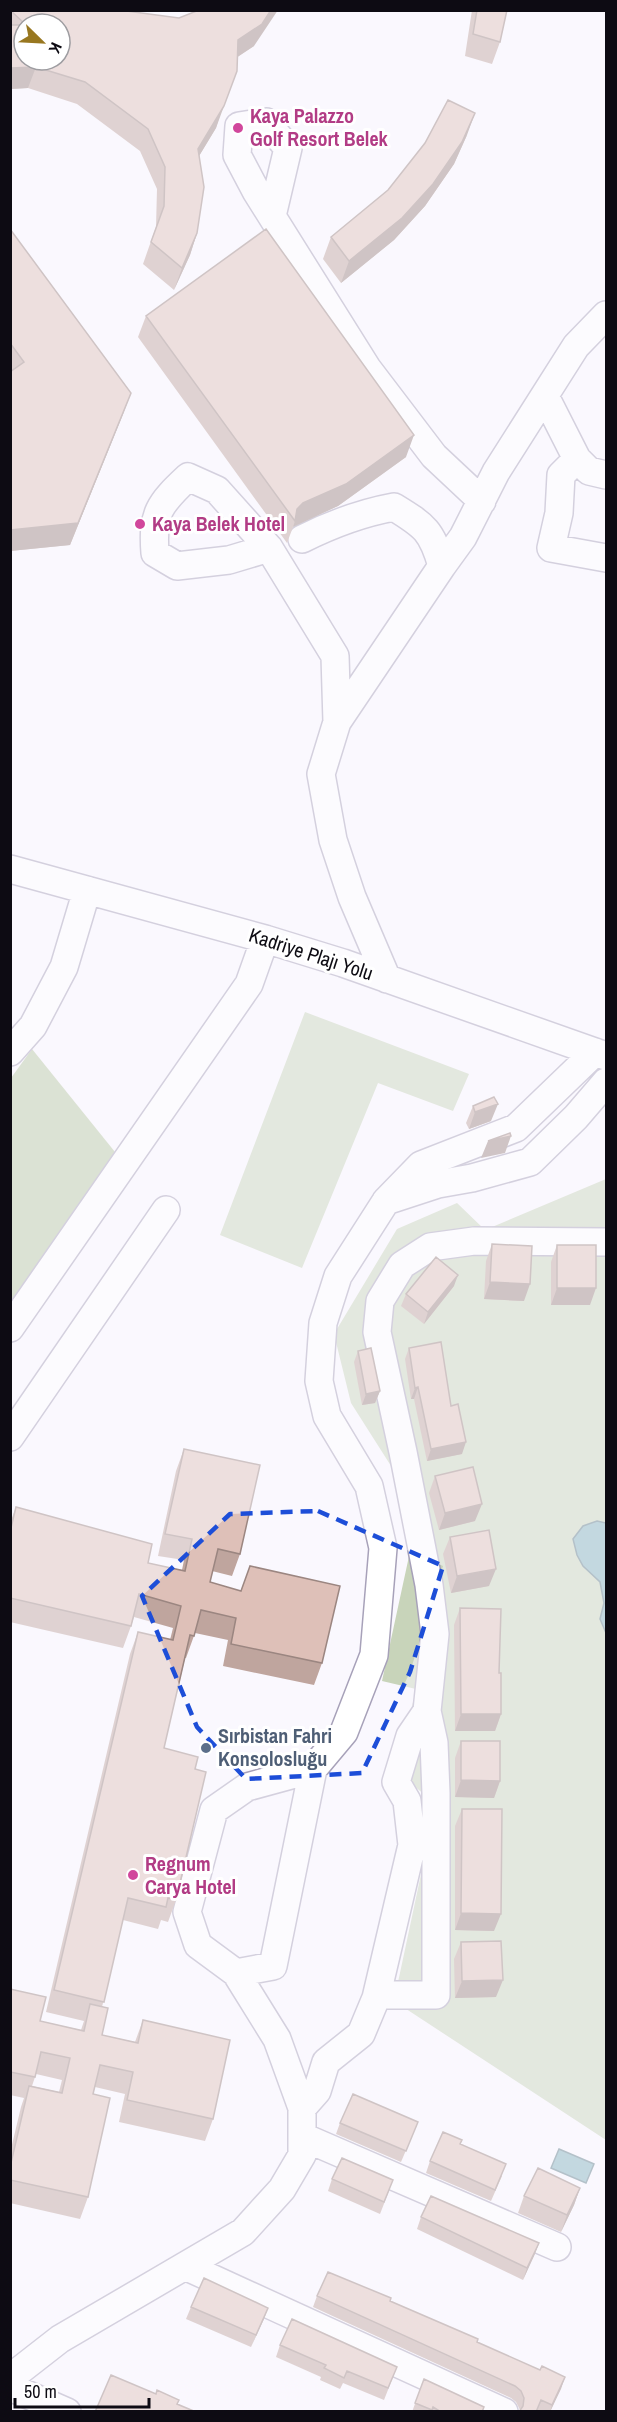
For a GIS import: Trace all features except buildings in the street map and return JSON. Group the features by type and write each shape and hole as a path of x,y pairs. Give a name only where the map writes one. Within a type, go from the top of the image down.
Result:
{"street":[{"path":"272,216 367,368 434,456 482,501"},
{"path":"387,979 352,897 333,840 321,774 338,722 463,537 496,472 576,346 606,315"},
{"path":"545,396 577,459 589,471 606,475"},
{"path":"577,459 561,475 559,513 551,548 606,558"},
{"path":"302,539 325,527 362,513 394,507 418,522 435,542 442,566"},
{"path":"269,548 335,656 338,722"},
{"name":"Kadriye Plajı Yolu","path":"10,868 265,939 601,1054"},
{"path":"10,1052 33,1026 64,967 87,890"},
{"path":"10,1329 249,984 265,939"},
{"path":"236,1972 273,1966 313,1769 344,1732 374,1655 383,1548 369,1486 327,1416 319,1381 322,1323 338,1276 386,1201 421,1165 516,1128 601,1054"},
{"path":"386,1201 438,1184 472,1178 531,1162 576,1117 606,1082"},
{"path":"10,1437 166,1210"},
{"path":"377,1995 436,1995 436,1793 434,1743 427,1710 435,1634 429,1585 377,1332 380,1300 402,1265 430,1247 474,1241 606,1242"},
{"path":"302,2108 317,2091 326,2062 361,2034 377,1995 412,1845 407,1801 396,1782 410,1736 427,1710"},
{"path":"10,2378 60,2339 243,2232 282,2189 302,2155 302,2108 277,2039 236,1972 198,1945 187,1912 214,1810 247,1787 313,1769"},
{"path":"303,2137 557,2247"},
{"path":"185,2266 504,2412"},
{"path":"10,2387 67,2412"}],"highlighted area":[{"path":"318,1511 443,1566 410,1672 362,1773 246,1779 197,1727 142,1596 230,1514"}],"green space":[{"path":"305,1012 469,1074 453,1111 378,1083 302,1268 220,1235"},
{"path":"32,1049 115,1152 11,1303 11,1078"},
{"path":"606,1179 606,2140 394,2001 436,1804 397,1772 416,1689 382,1681 419,1510 351,1403 334,1334 397,1229 457,1203 485,1230"}],"water":[{"path":"597,1521 606,1523 606,1633 600,1619 604,1603 600,1582 583,1566 577,1555 573,1539 583,1526"},
{"path":"559,2149 594,2164 586,2183 551,2168"}],"place":[{"name":"Kaya Palazzo Golf Resort Belek","path":"238,128"},
{"name":"Kaya Belek Hotel","path":"140,524"},
{"name":"Sırbistan Fahri Konsolosluğu","path":"206,1748"},
{"name":"Regnum Carya Hotel","path":"133,1875"}]}
